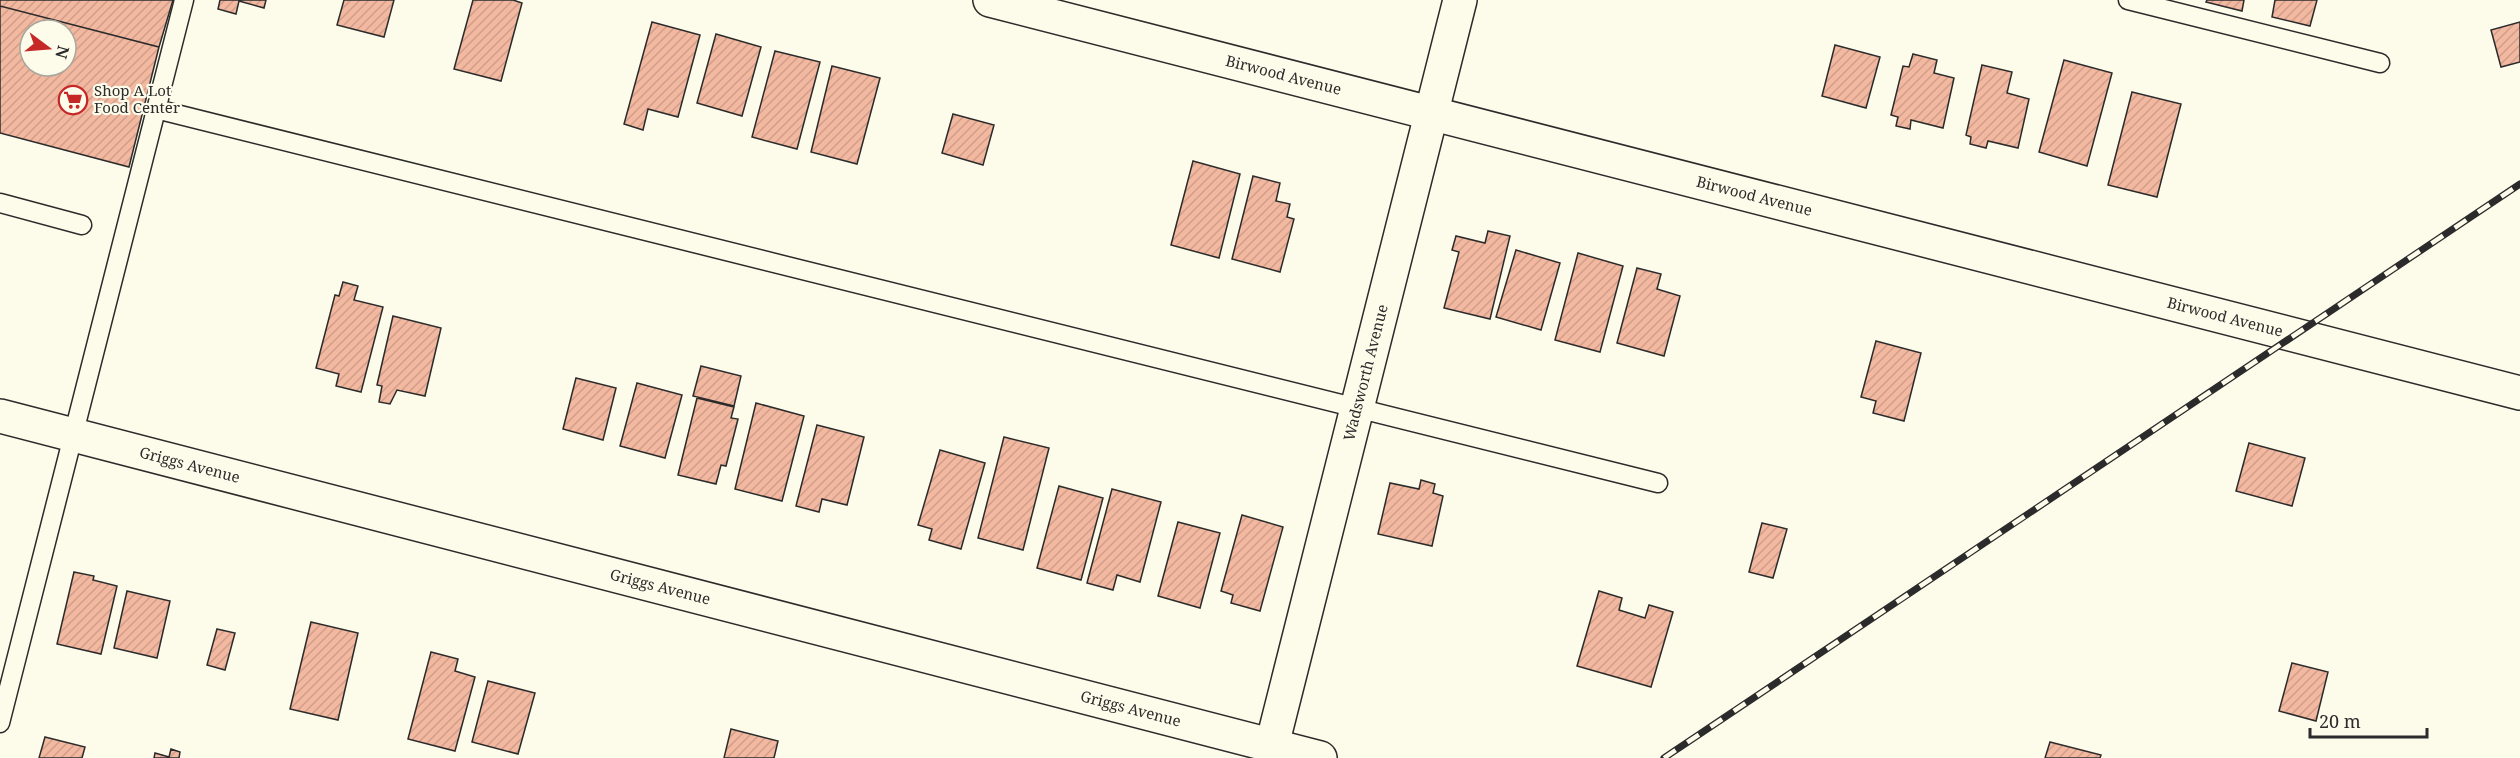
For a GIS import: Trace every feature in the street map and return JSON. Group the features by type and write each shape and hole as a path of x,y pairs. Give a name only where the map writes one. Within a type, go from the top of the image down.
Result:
{"street":[{"name":"Birwood Avenue","path":"990,0 2520,393"},
{"name":"Wadsworth Avenue","path":"1272,745 1460,0"},
{"name":"Griggs Avenue","path":"0,416 1320,758"}],"lane":[{"path":"0,723 184,0"},
{"path":"2128,0 2380,63"},
{"path":"156,109 1658,483"},
{"path":"0,203 82,225"}],"building":[{"path":"0,0 173,0 159,47 78,26 78,18 47,18 0,6"},
{"path":"220,0 266,0 264,8 239,1 236,14 218,9"},
{"path":"344,0 394,0 384,37 337,25"},
{"path":"473,0 513,0 522,3 501,81 454,69"},
{"path":"2207,0 2244,0 2242,11 2206,2"},
{"path":"2275,0 2317,0 2310,26 2272,17"},
{"name":"Shop A Lot Food Center","path":"0,6 47,18 18,18 18,78 78,78 78,26 159,47 129,167 0,133"},
{"path":"652,22 700,35 678,117 648,109 643,130 624,124"},
{"path":"2520,22 2520,62 2501,67 2491,30"},
{"path":"716,34 761,47 742,116 697,103"},
{"path":"1835,45 1880,57 1866,108 1822,96"},
{"path":"775,51 820,62 797,149 752,137"},
{"path":"1913,54 1937,60 1934,73 1954,78 1943,128 1911,120 1910,129 1896,126 1898,117 1891,115 1903,66 1909,67"},
{"path":"2064,60 2112,73 2087,166 2039,152"},
{"path":"1982,65 2012,72 2007,93 2029,99 2018,148 1988,141 1986,148 1970,144 1971,137 1966,135"},
{"path":"832,66 880,78 857,164 811,152"},
{"path":"2132,92 2181,104 2157,197 2108,185"},
{"path":"953,114 994,125 983,165 942,153"},
{"path":"1193,161 1240,174 1219,258 1171,245"},
{"path":"1253,176 1280,183 1276,201 1290,204 1287,217 1294,219 1280,272 1232,259"},
{"path":"1488,231 1510,236 1490,319 1444,308 1459,252 1452,250 1456,236 1485,243"},
{"path":"1516,250 1560,263 1541,330 1496,317"},
{"path":"1578,253 1623,266 1600,352 1555,340"},
{"path":"1637,268 1661,274 1657,289 1680,296 1664,356 1617,343"},
{"path":"343,282 358,286 354,300 383,307 361,392 336,386 339,374 316,368 335,295 339,296"},
{"path":"393,316 441,328 425,396 397,390 390,404 379,402 382,386 377,385"},
{"path":"1876,341 1921,353 1904,421 1873,413 1876,401 1861,397"},
{"path":"701,366 741,376 734,406 693,396"},
{"path":"576,378 616,388 603,440 563,429"},
{"path":"637,383 682,395 665,458 620,446"},
{"path":"697,398 734,407 731,418 738,419 726,466 721,465 716,484 678,475"},
{"path":"756,403 804,416 782,501 735,489"},
{"path":"817,425 864,437 847,505 822,499 819,512 796,506"},
{"path":"1004,437 1049,448 1023,550 978,538"},
{"path":"2249,443 2305,458 2292,506 2236,491"},
{"path":"940,450 985,463 961,549 929,540 932,529 918,525"},
{"path":"1421,480 1435,484 1433,493 1443,496 1432,546 1378,534 1390,483 1419,489"},
{"path":"1059,486 1103,498 1081,580 1037,568"},
{"path":"1112,489 1161,502 1140,582 1117,575 1113,590 1087,583"},
{"path":"1242,515 1283,527 1260,611 1231,603 1233,595 1221,591"},
{"path":"1178,522 1220,533 1200,608 1158,596"},
{"path":"1762,523 1787,529 1773,578 1749,572"},
{"path":"74,572 94,576 93,580 117,586 101,654 57,644"},
{"path":"127,591 170,601 157,658 114,648"},
{"path":"1599,591 1622,598 1619,610 1645,618 1649,605 1673,612 1651,687 1577,666"},
{"path":"311,622 358,633 338,720 290,709"},
{"path":"217,629 235,633 225,670 207,665"},
{"path":"431,652 458,659 455,671 475,677 455,751 408,739"},
{"path":"2292,663 2328,672 2316,721 2279,711"},
{"path":"488,681 535,693 518,754 472,742"},
{"path":"731,729 778,741 774,758 724,758"},
{"path":"45,737 85,747 82,758 39,758"},
{"path":"2050,742 2101,755 2100,758 2045,758"},
{"path":"171,749 180,752 179,758 154,758 155,753 169,757"}],"railway":[{"path":"1664,758 2520,184"}],"place":[{"name":"Shop A Lot Food Center","path":"73,100"}]}
